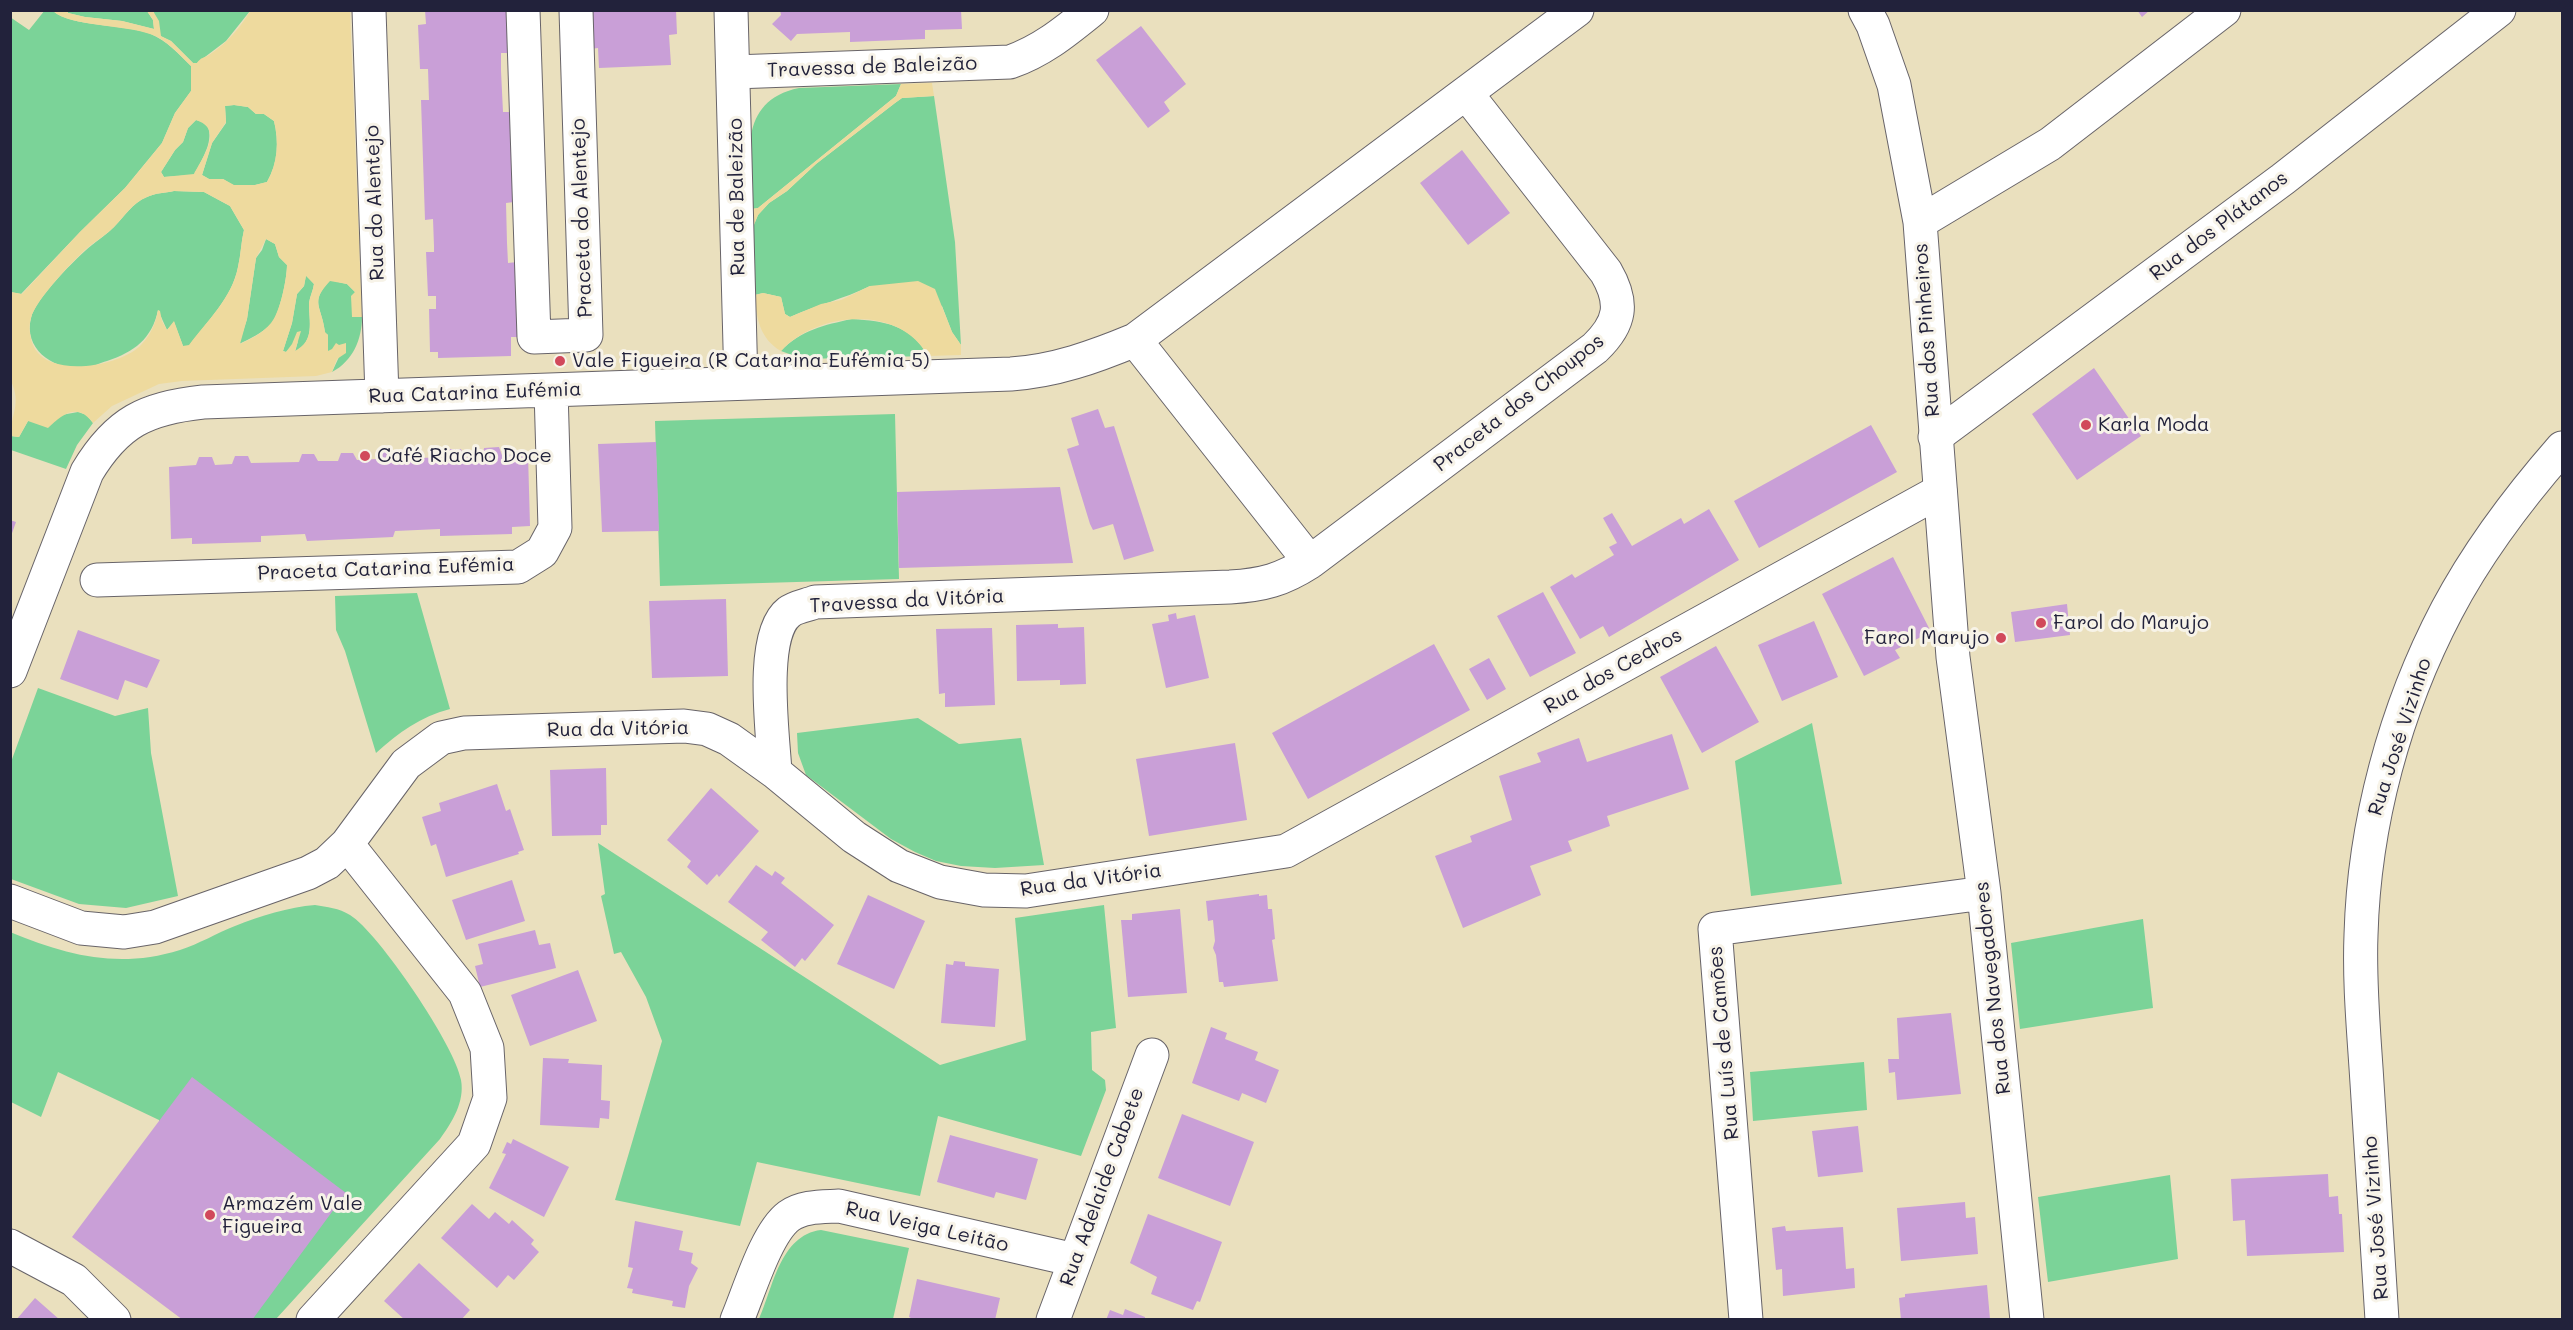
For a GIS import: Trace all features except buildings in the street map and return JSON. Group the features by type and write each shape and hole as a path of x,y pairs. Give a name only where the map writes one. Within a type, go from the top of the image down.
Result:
{"street":[{"name":"Rua do Alentejo","path":"369,10 382,396"},
{"name":"Praceta do Alentejo","path":"523,10 534,337 586,336 576,10"},
{"name":"Rua de Baleizão","path":"731,10 741,383"},
{"name":"Travessa de Baleizão","path":"734,72 1011,62 1047,45 1092,10"},
{"path":"1310,562 1135,340 1577,10"},
{"name":"Rua dos Pinheiros","path":"1865,10 1873,25 1894,85 1920,222 1953,657"},
{"path":"1920,222 2050,144 2223,10"},
{"name":"Rua dos Plátanos","path":"1935,437 2283,179 2499,10"},
{"name":"Praceta dos Choupos","path":"1191,588 1257,585 1279,580 1310,562 1595,348 1608,335 1618,313 1616,290 1606,272 1466,93"},
{"name":"Rua Catarina Eufémia","path":"10,671 87,472 100,450 133,419 173,405 203,402 1040,372 1100,354 1135,340"},
{"name":"Praceta Catarina Eufémia","path":"98,580 518,567 542,552 555,528 551,390"},
{"name":"Rua José Vizinho","path":"2382,1320 2363,1017 2361,936 2364,882 2373,824 2387,766 2405,709 2428,650 2448,609 2524,491 2562,448"},
{"name":"Rua dos Cedros","path":"1286,850 1940,491"},
{"name":"Travessa da Vitória","path":"775,772 770,665 775,630 789,611 815,602 1191,588"},
{"name":"Rua dos Navegadores","path":"1953,657 1984,892 2027,1320"},
{"name":"Rua da Vitória","path":"10,901 81,928 124,932 155,927 308,873 327,863 347,844 406,765 441,738 464,733 684,726 707,729 729,739 775,772 854,837 899,866 940,882 984,890 1026,891 1069,886 1286,850"},
{"path":"314,1320 474,1144 490,1098 488,1048 465,993 347,844"},
{"name":"Rua Luís de Camões","path":"1746,1320 1715,928 1984,892"},
{"name":"Rua Adelaide Cabete","path":"1053,1320 1152,1055"},
{"name":"Rua Veiga Leitão","path":"737,1320 774,1231 790,1215 808,1208 839,1206 1075,1260"},
{"path":"10,1246 74,1280 114,1320"}],"green space":[{"path":"45,10 53,11 72,20 128,28 157,37 173,48 191,66 191,91 175,113 162,143 125,188 21,294 10,292 10,17 29,30"},
{"path":"68,11 147,11 153,20 154,29 122,21 85,17 68,13"},
{"path":"153,11 250,11 226,41 197,63 193,63 171,41 160,36"},
{"path":"901,84 896,96 758,208 752,209 749,153 751,135 756,119 765,106 779,95 799,88"},
{"path":"934,96 955,242 961,345 952,332 942,306 870,286 790,317 785,314 781,297 763,293 755,295 753,227 758,215 816,164 902,98"},
{"path":"225,106 248,107 256,114 264,114 274,121 277,137 276,152 267,182 255,185 233,185 223,179 209,179 202,175 212,143 226,123"},
{"path":"196,120 206,123 209,129 209,142 194,175 164,177 161,172 183,142 188,128"},
{"path":"174,191 204,192 230,206 244,230 238,267 230,289 218,309 189,346 183,346 174,322 167,330 158,310 146,337 133,349 117,357 88,367 74,368 53,362 44,356 32,340 30,329 31,318 40,300 77,259 111,230 137,203 150,196"},
{"path":"266,239 275,244 279,257 287,265 282,296 271,324 252,338 239,344 247,319 256,258"},
{"path":"306,275 314,284 309,303 310,330 301,348 295,352 298,341 286,352 283,351 292,323 297,294 304,286"},
{"path":"330,280 347,284 355,292 352,316 362,317 355,349 346,362 332,372 345,344 328,352 328,335 325,333 318,299"},
{"path":"852,319 886,323 905,331 914,337 928,356 803,359 781,351 805,333"},
{"path":"78,412 87,415 93,423 77,445 66,469 11,450 11,436 19,437 28,421"},
{"path":"895,414 899,579 660,586 655,421"},
{"path":"417,593 450,709 410,726 376,753 345,651 336,630 335,596"},
{"path":"38,688 115,716 148,708 151,753 178,896 126,908 79,904 11,879 11,762"},
{"path":"918,718 959,744 1021,738 1044,865 995,868 961,866 936,861 891,839 806,775 798,753 797,733"},
{"path":"1812,723 1842,884 1751,896 1735,761"},
{"path":"598,843 940,1065 1026,1040 1015,918 1104,905 1116,1028 1091,1032 1092,1070 1105,1080 1106,1090 1081,1156 938,1116 920,1196 757,1162 740,1226 615,1200 662,1041 646,997 621,952 614,954 601,896 605,894"},
{"path":"315,905 337,909 350,915 363,926 396,966 431,1018 456,1064 462,1088 459,1104 453,1119 440,1139 276,1319 183,1319 159,1120 58,1072 41,1117 11,1102 10,932 52,948 73,953 115,959 136,959 180,950 264,915"},
{"path":"2143,919 2153,1008 2020,1029 2011,943"},
{"path":"1864,1062 1867,1110 1753,1121 1750,1072"},
{"path":"2170,1175 2178,1259 2048,1282 2038,1197"},
{"path":"821,1230 909,1248 893,1319 759,1319 787,1252 807,1234"}],"sand":[{"path":"53,11 68,11 68,13 85,17 122,21 154,29 153,20 147,11 153,11 159,21 161,36 171,41 193,63 197,63 227,41 250,11 350,11 362,317 352,317 351,296 355,292 347,284 330,281 318,300 325,332 328,335 328,351 336,343 339,345 346,343 346,353 337,359 332,372 316,376 182,381 159,384 112,406 93,423 82,413 70,412 48,428 28,421 19,437 11,436 16,403 11,381 11,292 22,294 125,188 162,143 175,113 191,91 191,66 161,39 139,31 71,20","holes":["225,106 248,107 256,114 264,114 274,121 277,136 276,152 271,175 267,182 255,185 234,185 223,179 209,179 202,175 212,143 226,122","196,120 209,130 210,137 206,152 194,174 164,177 161,172 183,142 188,128","174,191 204,192 230,206 244,230 235,278 225,299 189,345 183,346 174,321 167,330 158,310 156,320 144,342 130,353 117,359 86,366 71,366 56,364 44,358 35,349 30,334 31,318 39,302 88,247 111,230 137,203 157,194","266,239 275,244 279,257 287,265 282,295 271,323 261,333 240,344 247,319 256,258","306,276 314,284 309,303 310,330 306,342 295,351 301,331 297,332 286,352 283,351 292,323 297,294 304,286"]},
{"path":"932,83 934,96 902,98 895,103 769,203 758,215 753,227 752,209 758,208 896,96 901,84"},
{"path":"918,281 935,289 952,332 961,345 961,355 928,356 915,339 898,328 878,321 858,319 836,321 816,328 797,338 781,351 768,340 758,320 755,295 763,293 781,297 785,314 790,317 821,304 841,300 870,286"}],"place":[{"name":"Vale Figueira (R Catarina Eufémia 5)","path":"560,361"},
{"name":"Karla Moda","path":"2086,425"},
{"name":"Café Riacho Doce","path":"365,456"},
{"name":"Farol do Marujo","path":"2041,623"},
{"name":"Farol Marujo","path":"2001,638"},
{"name":"Armazém Vale Figueira","path":"210,1215"}]}
